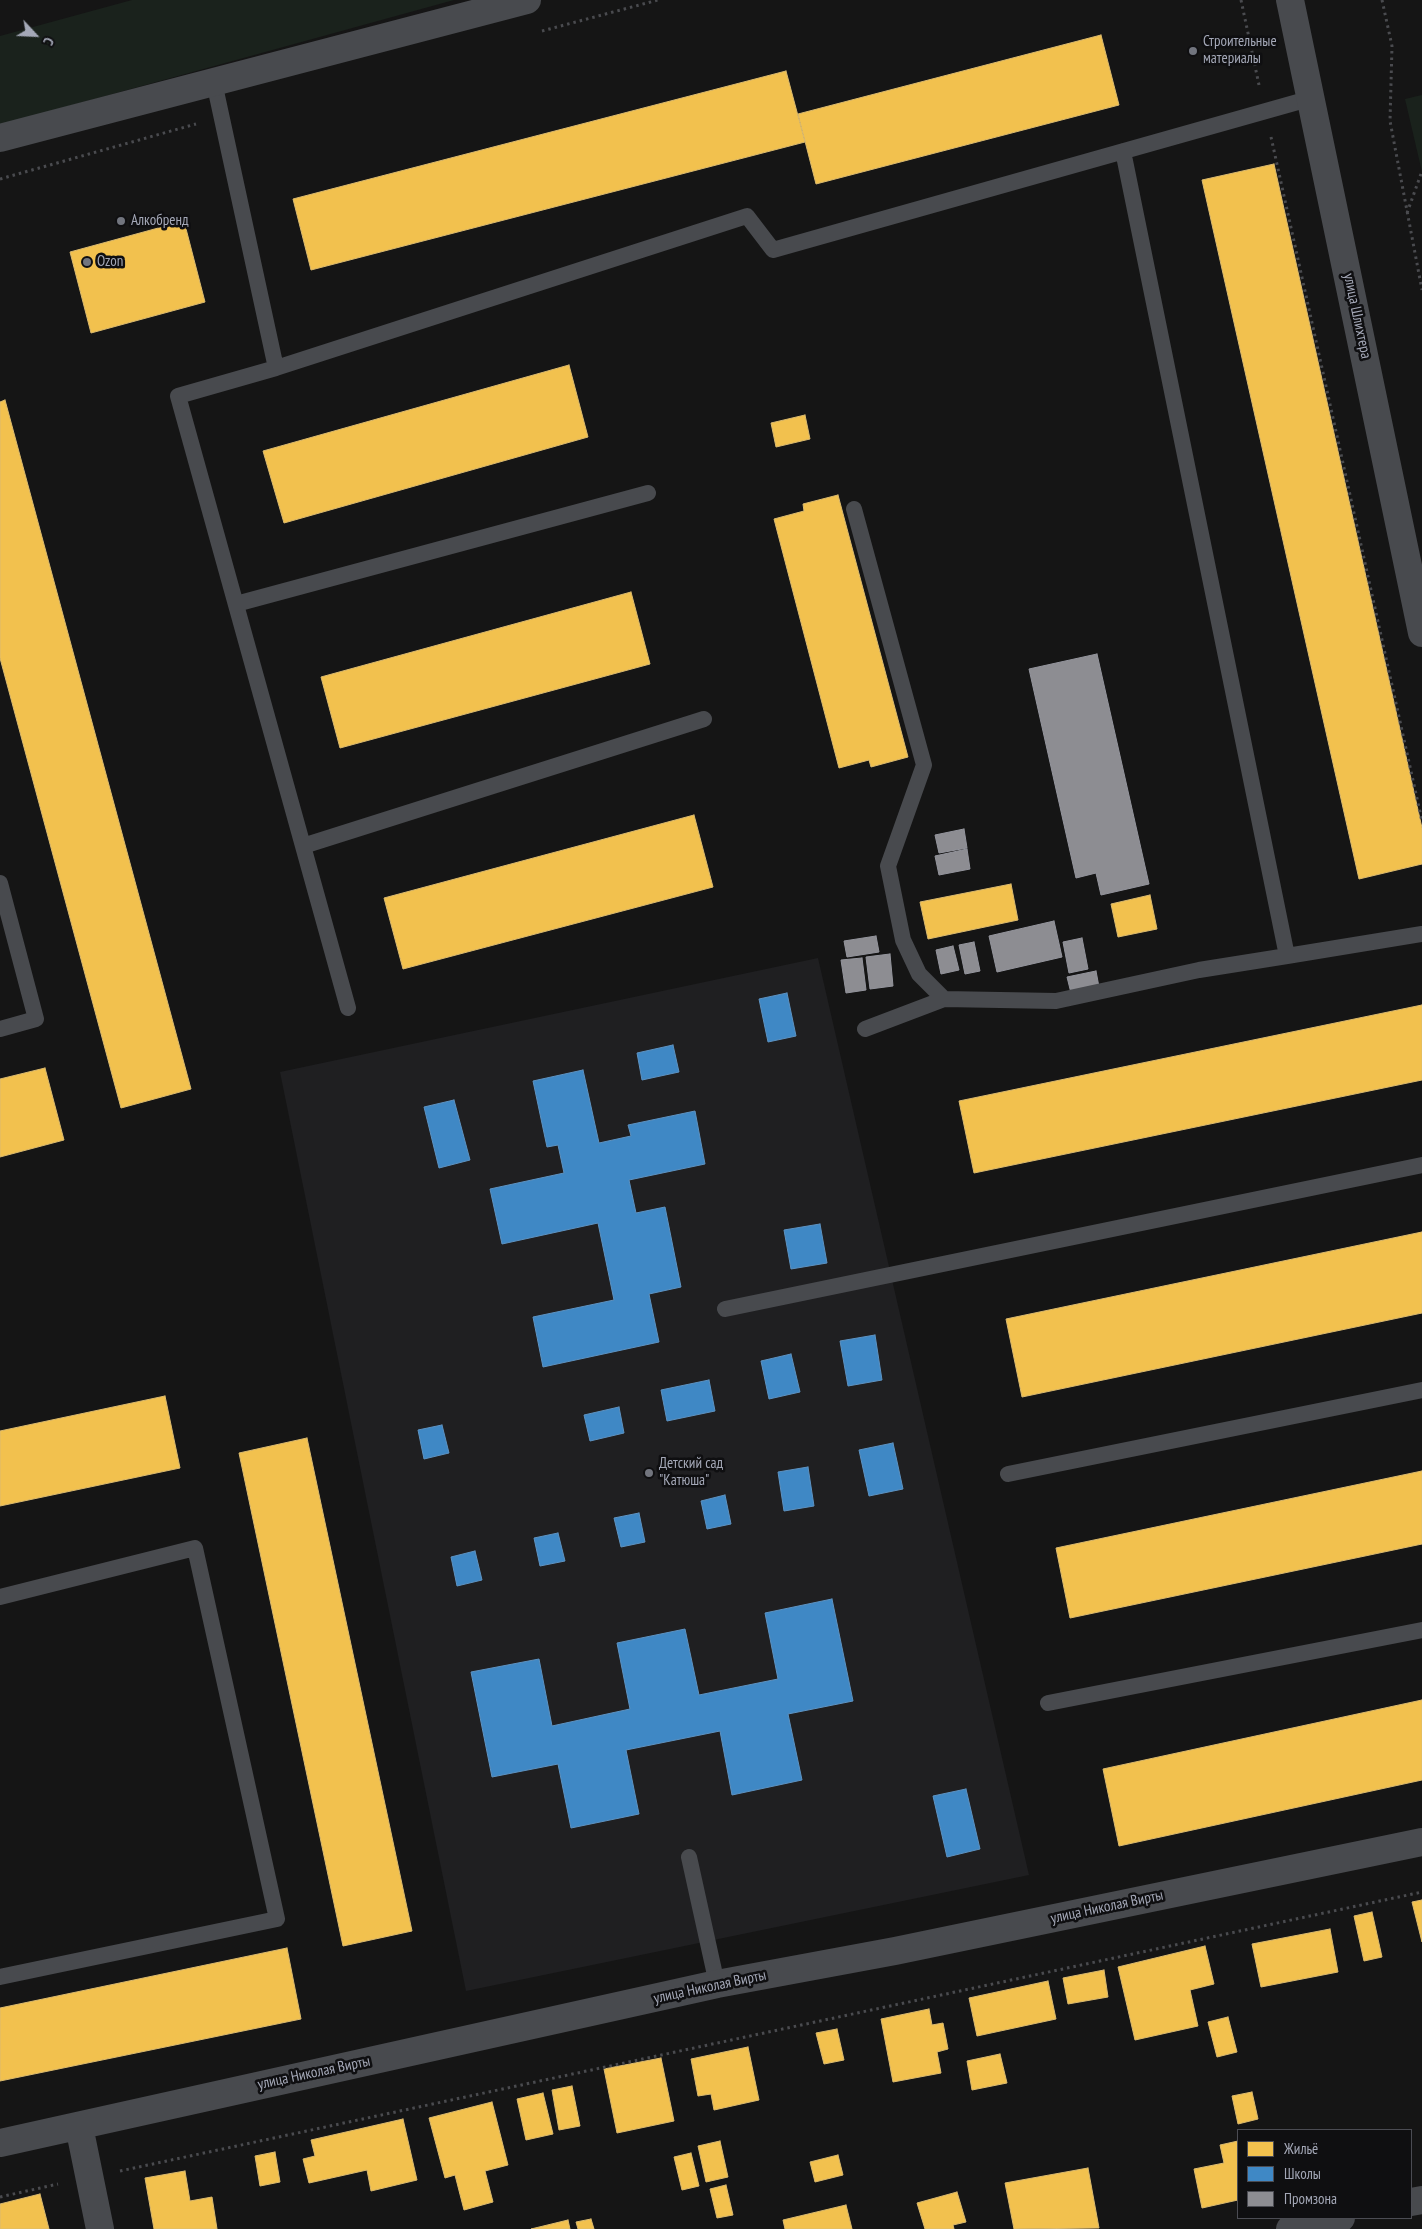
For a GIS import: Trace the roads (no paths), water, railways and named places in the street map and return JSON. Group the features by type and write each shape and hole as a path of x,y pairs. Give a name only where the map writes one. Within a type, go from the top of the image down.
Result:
{"street":[{"path":"0,138 527,0"},
{"name":"улица Шлихтера","path":"1290,0 1312,98 1422,633"},
{"name":"улица Николая Вирты","path":"0,2143 717,1984 895,1951 1422,1842"},
{"path":"79,2126 91,2177 100,2229"},
{"path":"1290,2229 1336,2219"}],"lane":[{"path":"214,82 276,368"},
{"path":"348,1008 178,396 276,368 747,216 773,250 1312,98"},
{"path":"1123,151 1287,956"},
{"path":"236,604 648,493"},
{"path":"854,509 924,765 888,866 903,940 919,974 944,999"},
{"path":"303,846 704,719"},
{"path":"0,883 36,1019 0,1029"},
{"path":"865,1028 944,999 1056,1001 1199,970 1422,934"},
{"path":"725,1310 1422,1165"},
{"path":"1008,1474 1422,1390"},
{"path":"0,1597 195,1548 277,1919 0,1977"},
{"path":"1048,1704 1422,1630"},
{"path":"689,1858 717,1984"}],"place":[{"name":"Строительные материалы","path":"1193,51"},
{"name":"Алкобренд","path":"121,221"},
{"name":"Ozon","path":"87,262"},
{"name":"Детский сад \"Катюша\"","path":"649,1473"}]}
